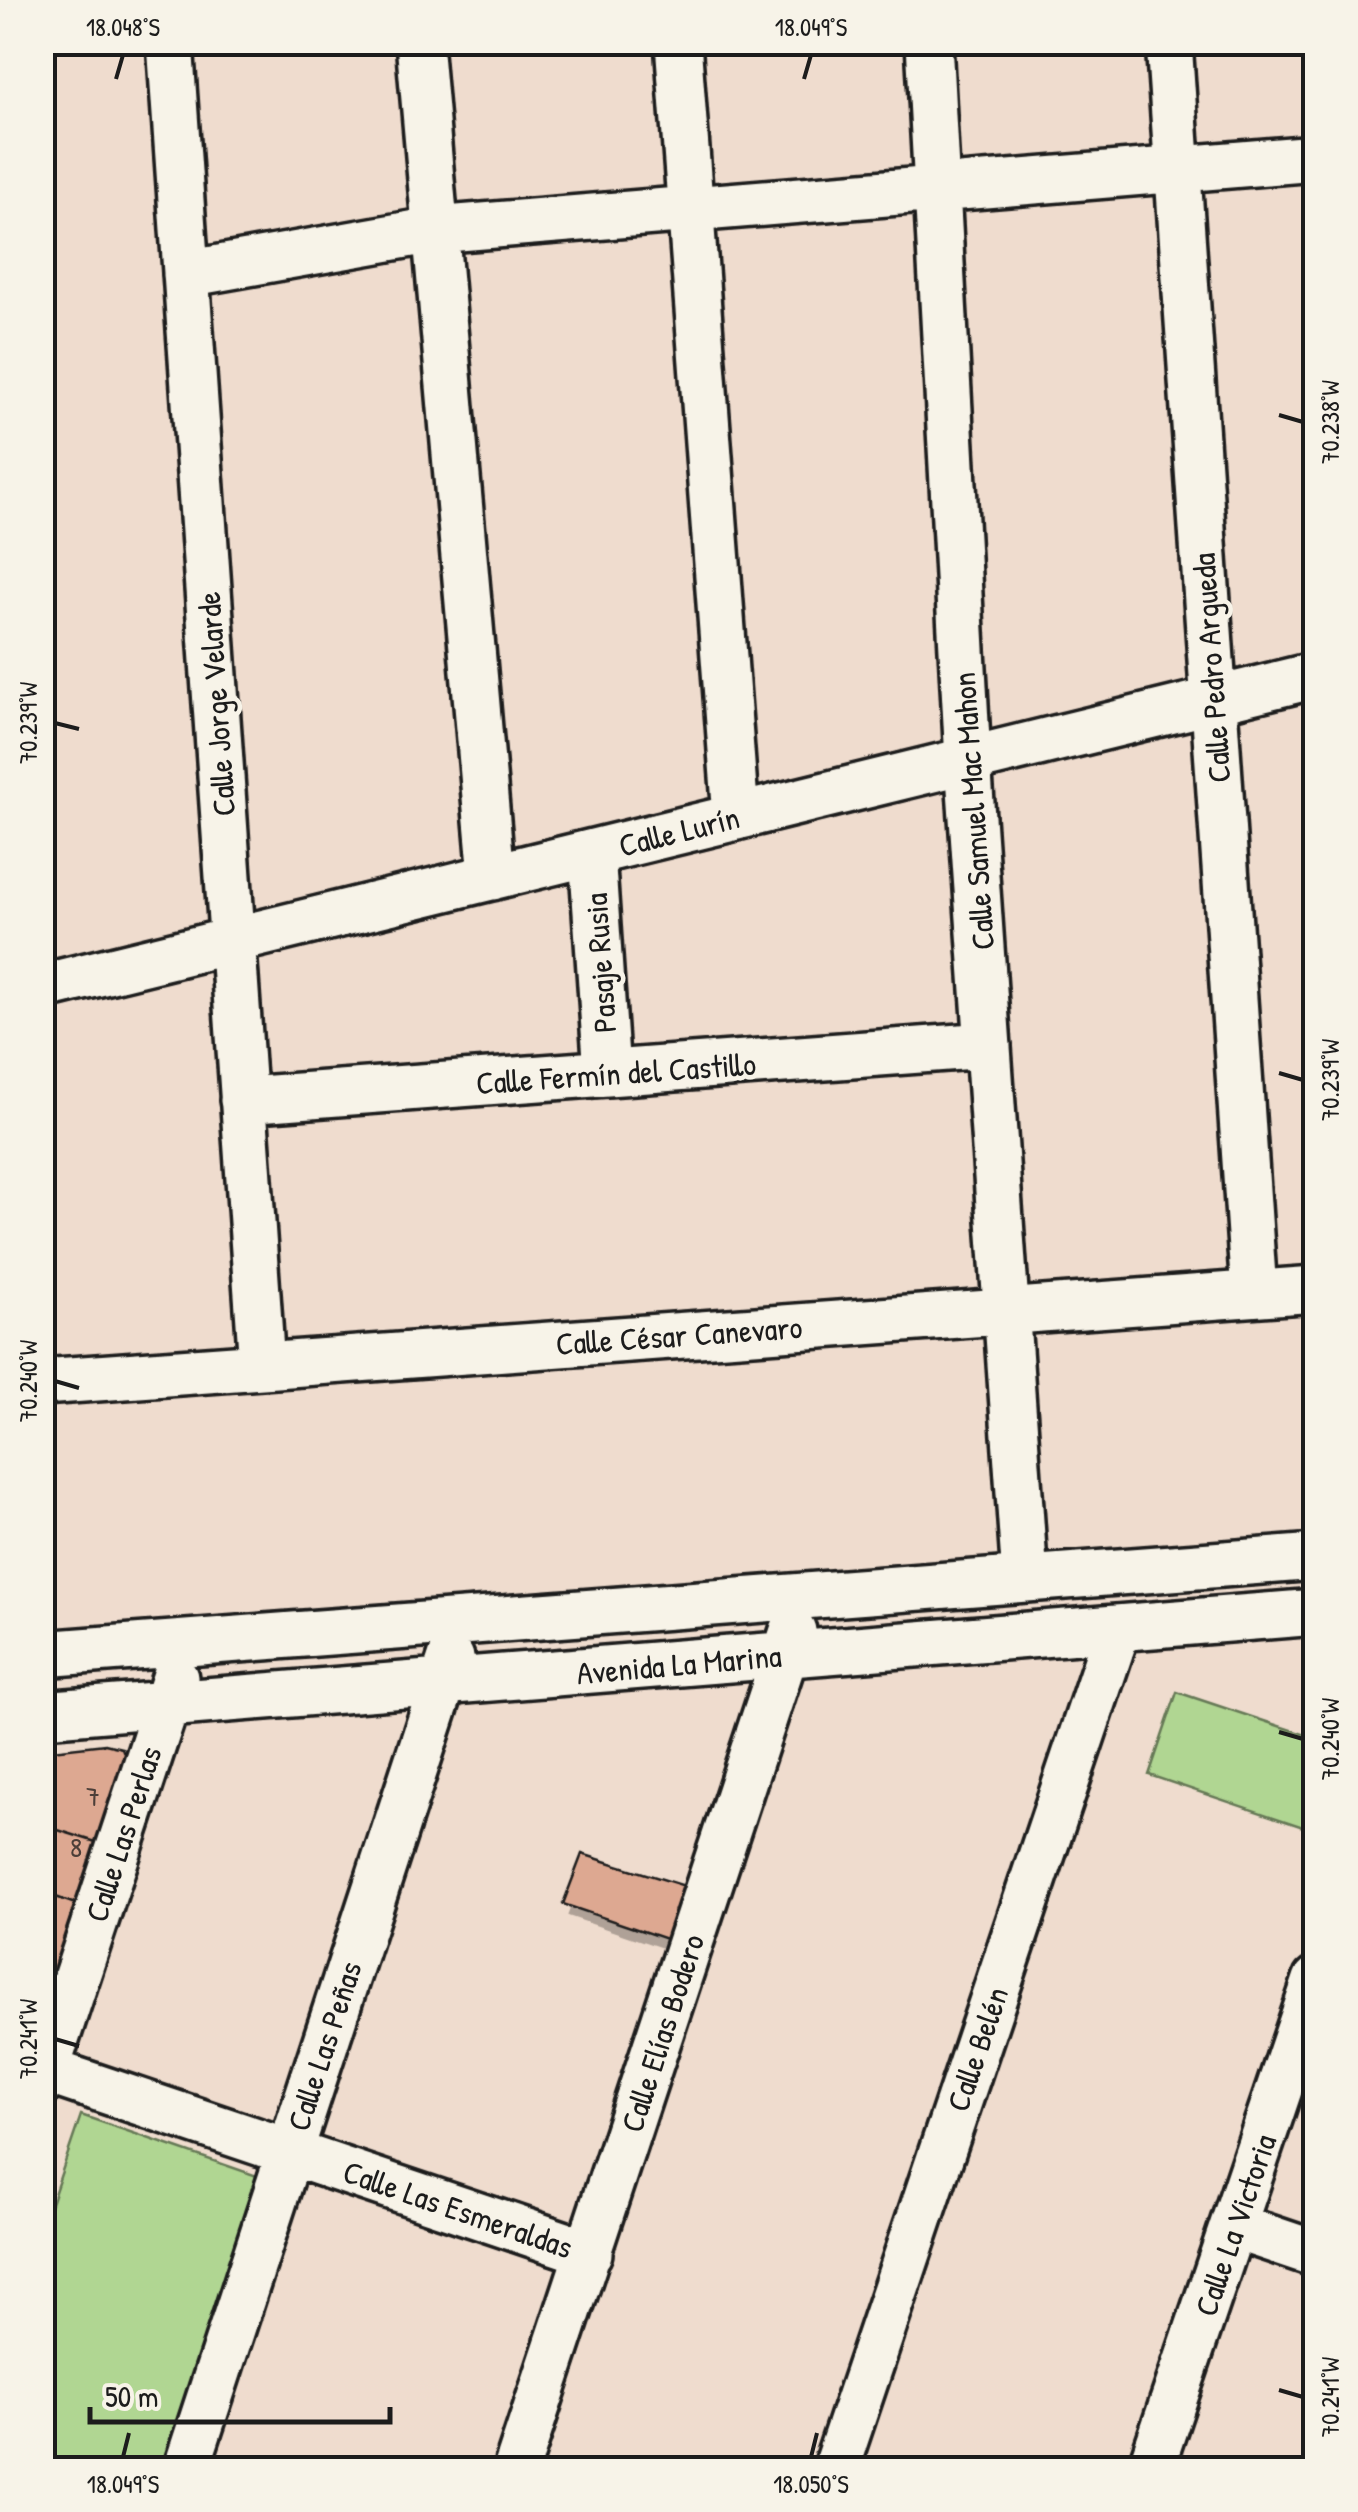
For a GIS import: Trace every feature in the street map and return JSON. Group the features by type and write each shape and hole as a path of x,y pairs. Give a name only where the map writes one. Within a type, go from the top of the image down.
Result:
{"street":[{"name":"Calle Jorge Velarde","path":"170,42 262,1366"},
{"path":"418,42 492,877"},
{"path":"678,42 736,817"},
{"name":"Calle Samuel Mac Mahon","path":"928,42 968,760 1025,1579"},
{"name":"Calle Pedro Argueda","path":"1169,42 1254,1294"},
{"path":"186,274 434,230 1316,158"},
{"name":"Calle Lurín","path":"42,986 1316,675"},
{"name":"Pasaje Rusia","path":"592,853 608,1073"},
{"name":"Calle Fermín del Castillo","path":"244,1100 988,1046"},
{"name":"Calle César Canevaro","path":"42,1382 1316,1289"},
{"name":"Avenida La Marina","path":"42,1654 1316,1557"},
{"name":"Calle Elías Bodero","path":"527,2467 589,2253 804,1596"},
{"name":"Avenida La Marina","path":"42,1714 1316,1612"},
{"name":"Calle Las Peñas","path":"186,2470 461,1622"},
{"name":"Calle Belén","path":"835,2470 1118,1628"},
{"name":"Calle Las Perlas","path":"44,2074 187,1643"},
{"name":"Calle La Victoria","path":"1150,2470 1236,2227 1316,1980"},
{"name":"Calle Las Esmeraldas","path":"44,2074 589,2253"},
{"path":"1236,2227 1316,2254"}],"green space":[{"path":"1177,1692 1315,1738 1315,1831 1149,1775"},
{"path":"81,2115 260,2177 160,2469 64,2469 43,2462 43,2227"}],"building":[{"path":"105,1744 122,1748 128,1763 99,1843 42,1825 42,1751"},
{"path":"42,1825 99,1843 78,1905 42,1892"},
{"path":"582,1854 685,1886 669,1940 563,1904"},
{"path":"42,1892 78,1905 42,2008"}]}
